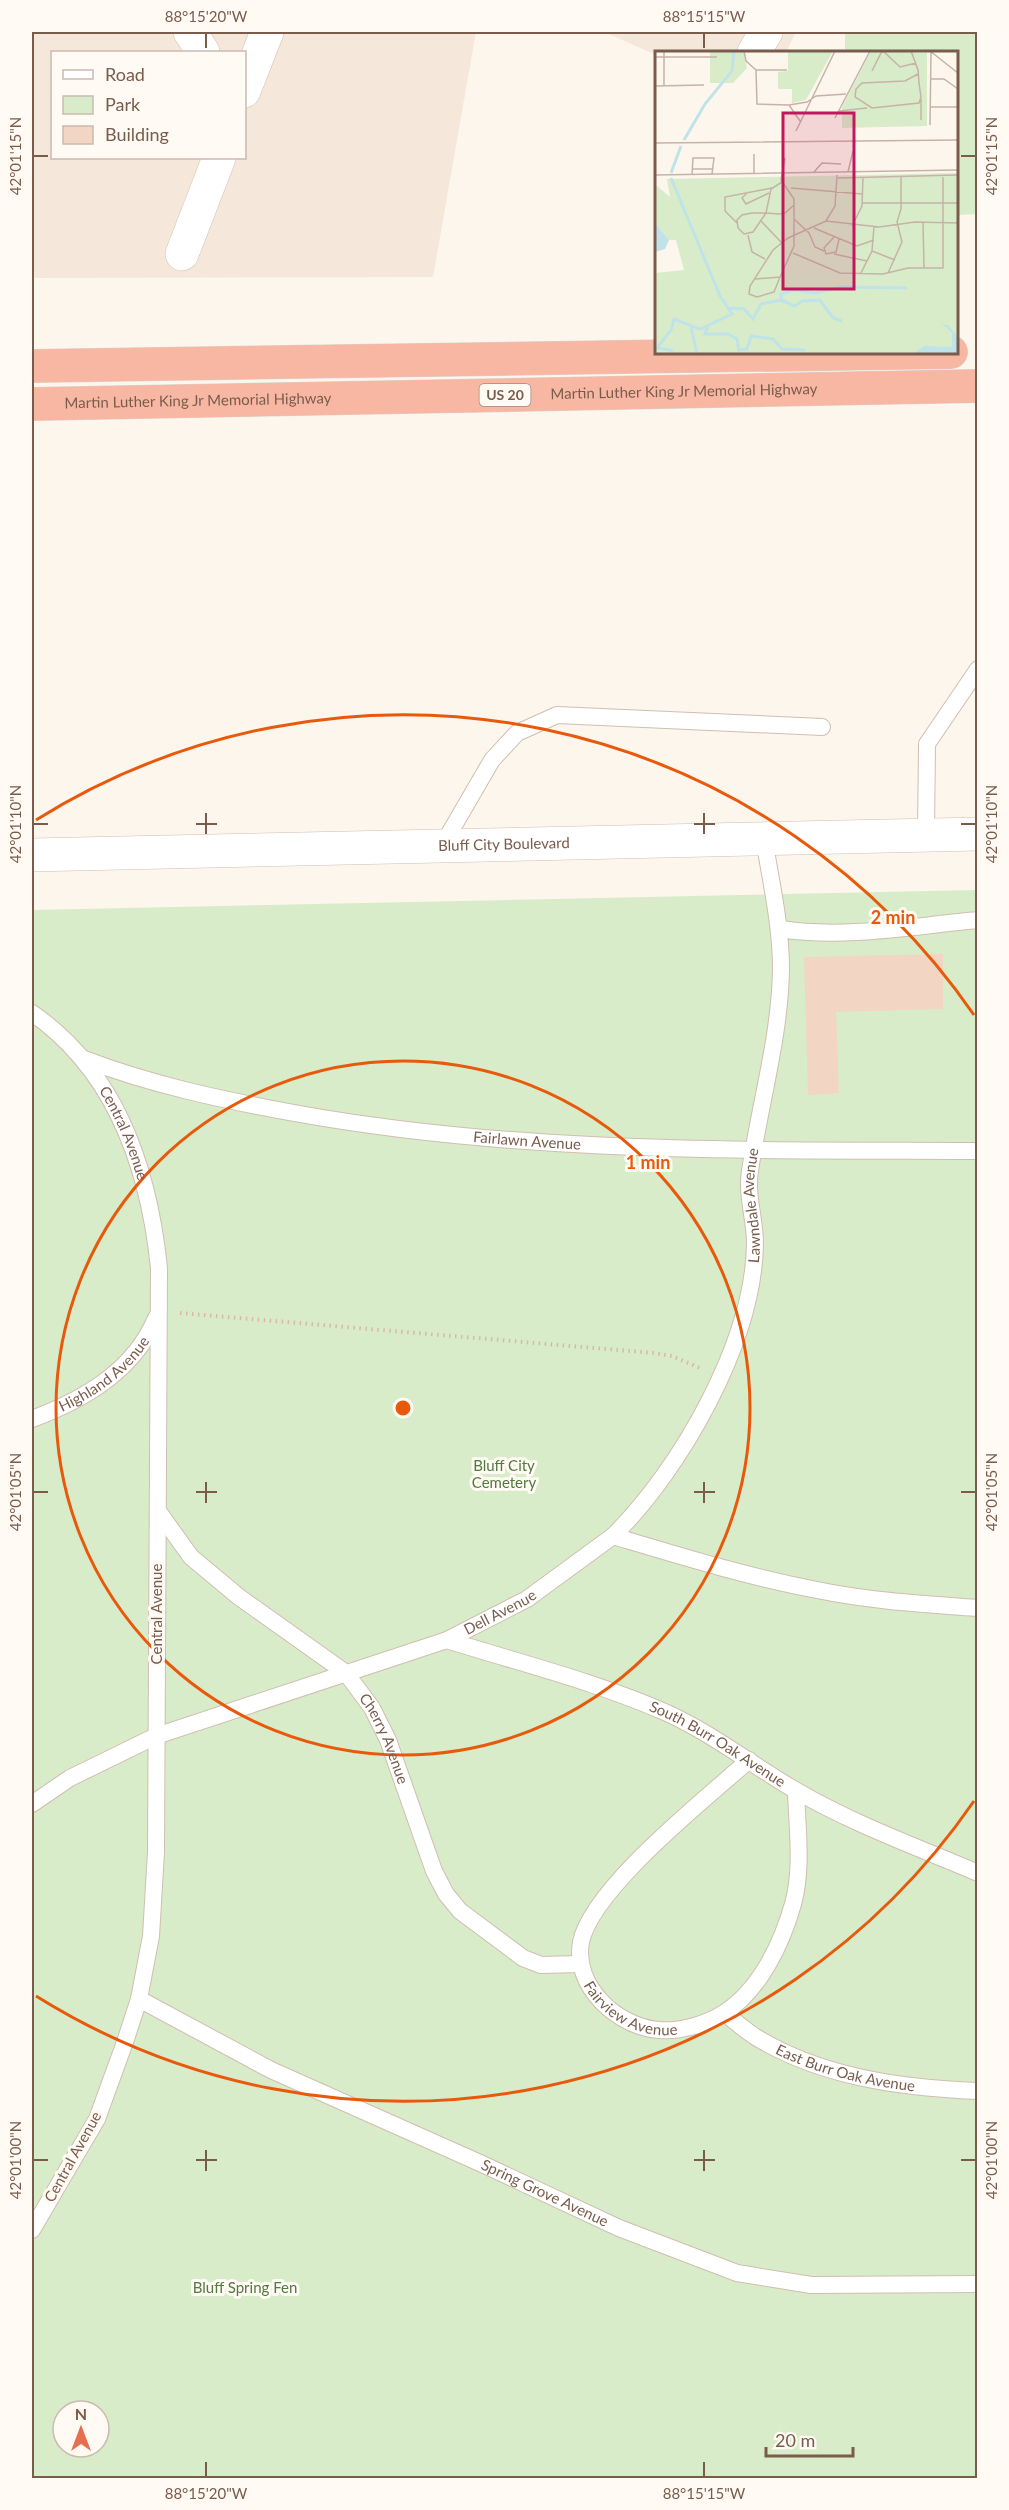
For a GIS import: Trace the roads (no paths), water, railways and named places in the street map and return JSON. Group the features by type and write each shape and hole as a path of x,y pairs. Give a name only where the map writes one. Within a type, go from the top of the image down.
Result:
{"highway":[{"path":"958,352 978,352"},
{"path":"32,366 820,354"},
{"name":"Martin Luther King Jr Memorial Highway","path":"32,404 978,386"}],"street":[{"path":"190,32 203,51"},
{"path":"246,87 267,32"},
{"path":"755,51 766,32"},
{"path":"182,254 219,159"},
{"name":"Bluff City Boulevard","path":"32,855 978,834"}],"lane":[{"path":"926,835 927,744 978,669"},
{"path":"442,846 492,760 517,733 557,715 822,728"},
{"name":"Lawndale Avenue","path":"613,1536 636,1513 686,1440 720,1376 741,1322 750,1282 754,1243 749,1177 774,1043 778,1007 780,929 764,839"},
{"path":"780,929 823,934 978,920"},
{"name":"Central Avenue","path":"32,1012 65,1039 84,1059 122,1120 148,1195 155,1228 159,1268 156,1736 152,1936 139,2000 97,2119 32,2230"},
{"name":"Fairlawn Avenue","path":"84,1059 128,1076 186,1091 367,1126 475,1138 753,1150 978,1151"},
{"name":"Highland Avenue","path":"32,1419 81,1398 105,1381 129,1360 148,1337 159,1311"},
{"name":"Cherry Avenue","path":"158,1511 191,1557 239,1597 346,1673 372,1708 388,1740 422,1840 446,1894 460,1911 523,1958 541,1965 580,1964"},
{"path":"613,1536 698,1561 818,1590 892,1601 978,1608"},
{"name":"Dell Avenue","path":"32,1804 70,1778 156,1736 447,1640 527,1599 613,1536"},
{"name":"South Burr Oak Avenue","path":"447,1640 628,1697 677,1719 749,1760 796,1791 856,1821 978,1873"},
{"name":"Fairview Avenue","path":"749,1760 632,1866 612,1887 581,1941 580,1964 587,1984 600,2000 637,2025 659,2030 705,2023 725,2013 750,1990 769,1961 784,1932 791,1912 799,1874 796,1791"},
{"name":"Spring Grove Avenue","path":"139,2000 271,2070 619,2228 737,2273 811,2285 978,2284"},
{"name":"East Burr Oak Avenue","path":"725,2013 753,2035 817,2065 859,2077 897,2084 978,2091"}],"park label":[{"name":"Bluff City Cemetery","path":"504,1474"},
{"name":"Bluff Spring Fen","path":"245,2288"}]}
